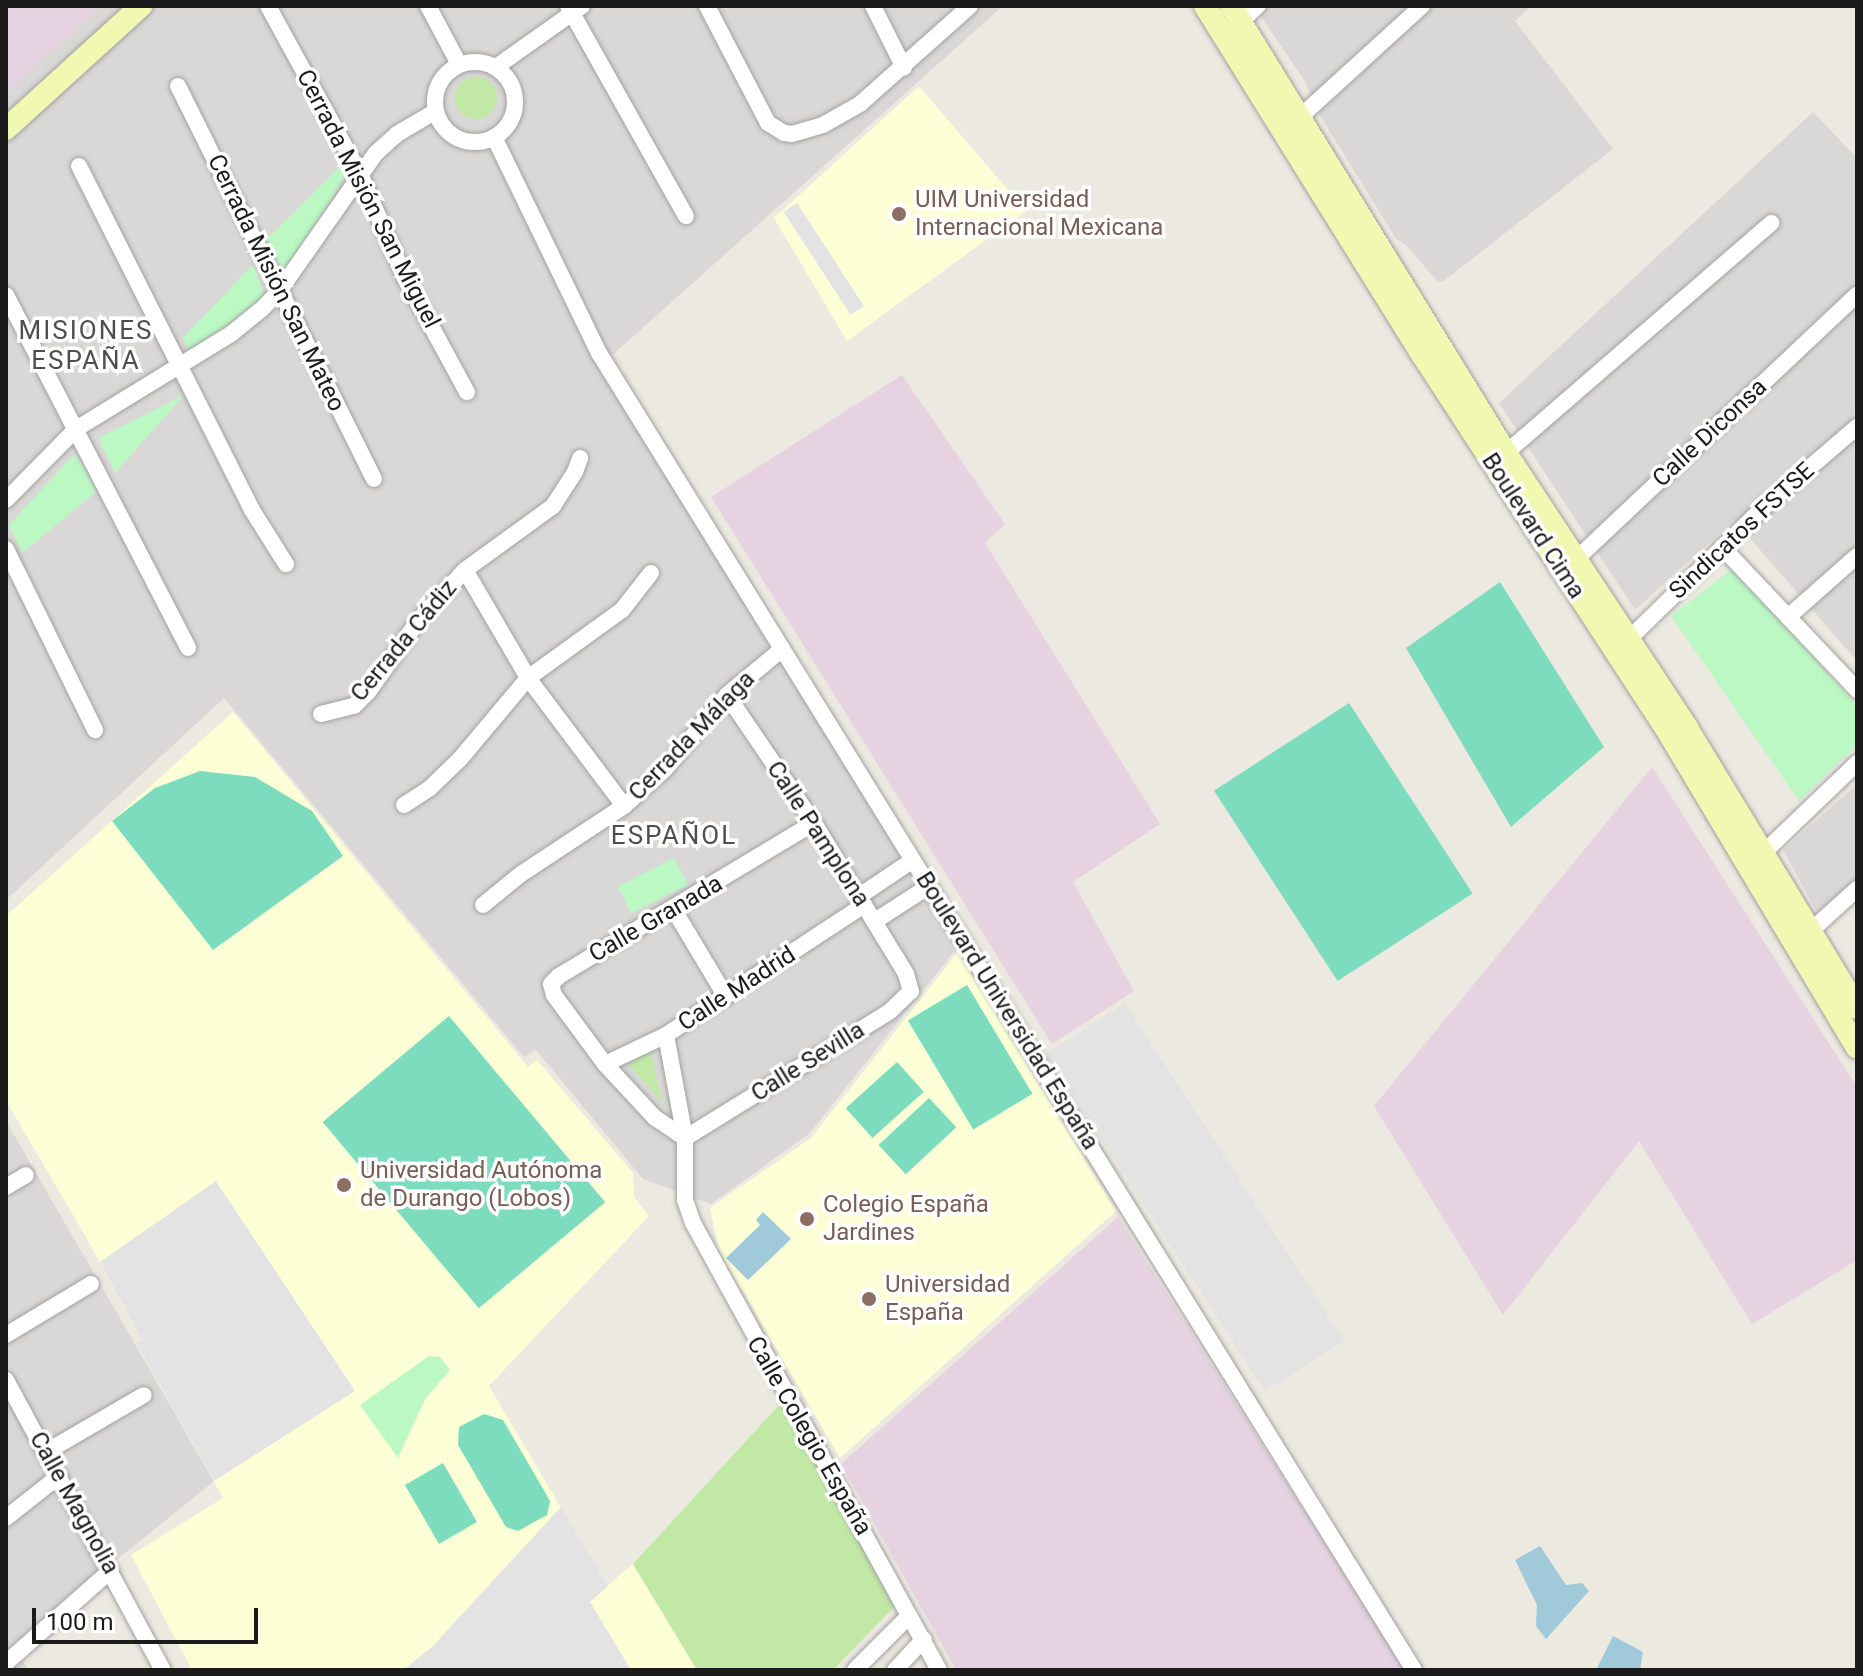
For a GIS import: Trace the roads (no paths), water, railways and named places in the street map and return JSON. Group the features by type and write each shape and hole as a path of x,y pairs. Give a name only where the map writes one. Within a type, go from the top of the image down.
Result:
{"main road":[{"path":"6,129 141,6"},
{"name":"Boulevard Cima","path":"1205,6 1570,565 1671,737 1802,939 1857,1048"},
{"name":"Boulevard Cima","path":"1236,14 1300,117 1432,351"},
{"name":"Boulevard Cima","path":"1570,565 1629,639 1754,861"},
{"name":"Boulevard Cima","path":"1802,939 1857,1008"}],"street":[{"name":"Cerrada Misión San Miguel","path":"268,6 360,174 405,278 467,392"},
{"path":"428,6 459,64"},
{"path":"707,6 768,123 784,133 792,134 823,125 860,104 970,6"},
{"path":"873,6 904,68"},
{"path":"1224,37 1236,14 1258,6"},
{"path":"1300,117 1422,6"},
{"path":"496,67 573,8 686,216"},
{"path":"479,62 496,67 512,83 516,107 511,120 494,137 465,141 442,125 436,111 439,84 459,64 479,62"},
{"name":"Cerrada Misión San Mateo","path":"178,86 374,479"},
{"path":"6,500 76,429 231,334 280,290 360,174 397,134 436,111"},
{"name":"Boulevard Universidad España","path":"494,137 599,353 1414,1670"},
{"path":"79,166 252,510 286,564"},
{"path":"1499,459 1771,223"},
{"path":"6,295 188,648"},
{"name":"Calle Diconsa","path":"1570,565 1857,295"},
{"name":"Sindicatos FSTSE","path":"1629,639 1722,547 1857,427"},
{"name":"Cerrada Cádiz","path":"321,714 354,706 369,691 418,621 465,570 553,506 575,472 580,458"},
{"path":"1722,547 1857,690"},
{"path":"6,549 95,730"},
{"path":"1788,617 1857,556"},
{"path":"465,570 528,678 624,806"},
{"path":"404,805 430,788 460,759 528,678 622,610 651,573"},
{"name":"Cerrada Málaga","path":"483,905 521,874 624,806 665,769 727,695 782,649"},
{"name":"Calle Pamplona","path":"727,695 814,823 906,974"},
{"path":"1754,861 1857,763"},
{"name":"Calle Granada","path":"605,1064 554,995 551,984 559,976 674,910 814,823"},
{"name":"Calle Madrid","path":"605,1064 666,1035 726,997 913,860"},
{"path":"875,921 929,886"},
{"path":"1802,939 1857,889"},
{"path":"674,910 726,997"},
{"name":"Calle Sevilla","path":"685,1138 889,1012 911,995 906,974"},
{"path":"666,1035 685,1138"},
{"path":"605,1064 655,1118 685,1138"},
{"name":"Calle Colegio España","path":"685,1138 685,1200 693,1223 739,1312 827,1461 939,1670"},
{"path":"6,1187 26,1175"},
{"path":"6,1335 91,1284"},
{"name":"Calle Magnolia","path":"6,1380 163,1670"},
{"path":"46,1452 144,1395"},
{"path":"6,1518 59,1476"},
{"path":"6,1663 111,1570"},
{"path":"855,1670 909,1616"},
{"path":"895,1670 924,1639"}],"water":[{"path":"763,1212 791,1239 748,1280 726,1258 760,1225 756,1220"},
{"path":"1540,1546 1566,1585 1582,1583 1589,1591 1546,1639 1536,1626 1537,1605 1515,1560"},
{"path":"1613,1636 1643,1652 1640,1670 1596,1670"}],"place":[{"name":"UIM Universidad Internacional Mexicana","path":"899,214"},
{"name":"Universidad Autónoma de Durango (Lobos)","path":"344,1185"},
{"name":"Colegio España Jardines","path":"807,1219"},
{"name":"Universidad España","path":"869,1299"}],"district":[{"name":"MISIONES ESPAÑA","path":"86,346"},
{"name":"ESPAÑOL","path":"674,836"}]}
